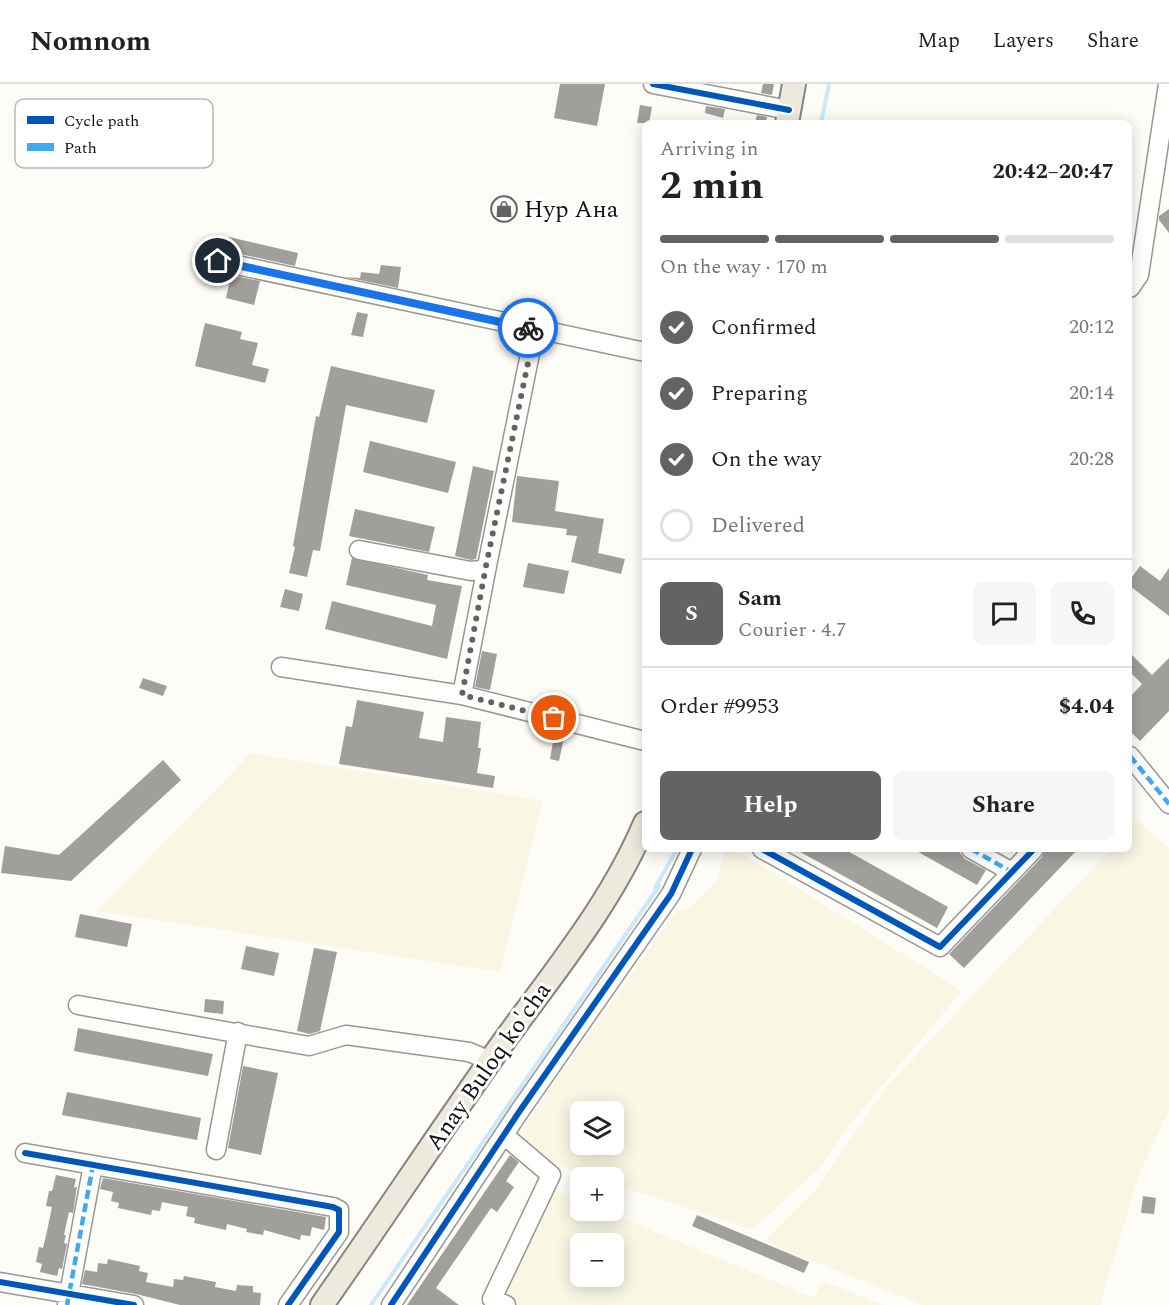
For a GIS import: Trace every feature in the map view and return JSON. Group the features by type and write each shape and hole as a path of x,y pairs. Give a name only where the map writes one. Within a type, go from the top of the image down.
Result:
{"main road":[{"path":"788,116 794,84"},
{"name":"Anay Buloq ko'cha","path":"322,1305 602,903 635,847 642,830"}],"street":[{"path":"653,84 788,116"},
{"path":"1132,285 1139,275 1168,84"},
{"path":"218,261 642,351"},
{"path":"462,695 535,329"},
{"path":"359,550 471,571 481,570 486,566"},
{"path":"281,667 462,695 642,740"},
{"path":"1132,758 1166,795"},
{"path":"391,1305 504,1134 671,894 691,852"},
{"path":"767,852 940,947 1031,852"},
{"path":"976,852 1012,872"},
{"path":"78,1005 309,1046 346,1035 469,1052 490,1061"},
{"path":"216,1150 238,1032"},
{"path":"504,1134 551,1176 492,1299 506,1305"},
{"path":"26,1153 333,1207 339,1210 339,1232 288,1305"},
{"path":"68,1299 93,1165"},
{"path":"0,1282 68,1299 134,1305"}],"shaded area":[{"path":"251,753 543,801 500,972 97,911"},
{"path":"1138,821 1169,848 1169,1110 1138,1178 1100,1305 922,1305 764,1241 818,1187 886,1087 1108,852 1132,852 1132,827"},
{"path":"725,852 740,852 962,991 851,1123 818,1170 752,1230 624,1187 624,1167 570,1167 570,1169 534,1157 521,1130 677,910 686,910 715,883"},
{"path":"550,1188 570,1196 570,1221 624,1221 624,1219 814,1298 822,1281 884,1305 496,1305"}],"building":[{"path":"560,84 605,84 597,126 554,118"},
{"path":"763,84 774,84 772,95 761,93"},
{"path":"640,105 652,107 650,120 637,123"},
{"path":"706,106 725,109 723,118 705,113"},
{"path":"757,115 767,117 766,120 756,120"},
{"path":"1169,209 1169,233 1159,220 1159,216"},
{"path":"229,237 298,253 295,266 226,251"},
{"path":"381,265 401,267 398,288 345,277 360,278 361,272 379,274"},
{"path":"231,275 260,281 254,305 226,298"},
{"path":"357,312 368,314 363,337 351,335"},
{"path":"205,323 242,332 240,339 258,343 252,365 269,369 265,383 195,366"},
{"path":"331,366 435,390 427,423 346,405 320,551 313,550 307,577 289,573 316,416 319,417"},
{"path":"370,441 456,462 448,493 363,472"},
{"path":"473,466 494,471 476,559 471,560 455,556"},
{"path":"517,476 559,481 555,511 604,519 598,553 625,559 621,574 571,562 577,536 566,535 567,529 512,522"},
{"path":"355,509 435,527 429,552 349,536"},
{"path":"352,558 428,575 427,580 462,586 447,659 325,629 332,601 432,626 436,605 346,585"},
{"path":"528,563 569,571 564,594 523,587"},
{"path":"1140,566 1160,581 1169,568 1169,616 1132,588 1132,577"},
{"path":"285,589 303,594 299,611 280,607"},
{"path":"482,651 497,654 490,690 475,687"},
{"path":"1132,655 1152,675 1169,658 1169,711 1140,741 1132,733 1132,695 1142,684 1132,674"},
{"path":"143,678 167,686 163,696 139,688"},
{"path":"357,700 424,712 419,738 443,742 446,717 481,722 478,748 481,748 477,773 495,776 493,788 339,764 346,726 352,727"},
{"path":"554,736 564,738 559,761 550,759"},
{"path":"163,760 181,780 71,881 1,873 5,846 59,855"},
{"path":"800,852 849,852 948,907 937,928"},
{"path":"918,852 959,852 965,859 986,870 977,885"},
{"path":"1044,852 1075,852 964,968 949,954 1042,857"},
{"path":"80,914 132,924 127,947 75,937"},
{"path":"246,946 279,953 274,976 241,969"},
{"path":"314,948 337,952 320,1031 310,1034 297,1031"},
{"path":"205,999 224,1001 223,1014 204,1012"},
{"path":"78,1028 213,1054 208,1076 74,1051"},
{"path":"243,1066 278,1073 261,1155 228,1148"},
{"path":"67,1092 201,1118 197,1140 62,1115"},
{"path":"510,1155 519,1162 506,1181 514,1187 497,1212 491,1208 436,1288 459,1305 407,1305"},
{"path":"56,1175 76,1179 74,1187 77,1187 73,1213 69,1212 64,1235 66,1235 64,1243 67,1244 62,1269 59,1268 57,1276 40,1272 42,1264 36,1262 39,1247 43,1248 47,1231 52,1207 46,1206"},
{"path":"103,1178 326,1217 324,1230 312,1227 310,1236 301,1235 300,1240 264,1230 263,1235 246,1232 247,1229 227,1224 226,1230 194,1223 195,1218 186,1216 188,1207 162,1202 160,1211 152,1210 151,1215 118,1208 119,1203 111,1201 113,1192 100,1189"},
{"path":"1143,1196 1156,1198 1154,1214 1141,1213"},
{"path":"697,1215 809,1262 804,1273 692,1226"},
{"path":"108,1259 140,1266 139,1271 148,1273 146,1282 173,1287 174,1279 183,1280 184,1276 216,1282 215,1287 236,1291 237,1285 253,1286 253,1292 261,1293 260,1305 180,1305 82,1284 85,1270 97,1272 98,1263 107,1264"}],"waterway":[{"path":"822,120 829,84"},
{"path":"371,1305 659,886 655,888 675,852"}],"marked path":[{"path":"1132,758 1169,804"},
{"path":"976,852 1012,872"},
{"path":"67,1305 93,1165"}],"cycle path":[{"path":"653,84 789,110"},
{"path":"391,1305 519,1112 671,894 691,852"},
{"path":"767,852 940,947 1031,852"},
{"path":"25,1153 333,1207 339,1210 339,1232 288,1305"},
{"path":"0,1282 134,1305"}],"way so far":[{"path":"528,328 535,329 462,695 554,718"}],"place":[{"name":"Нур Ана","path":"504,209"}],"route":[{"path":"218,261 528,328"}]}
